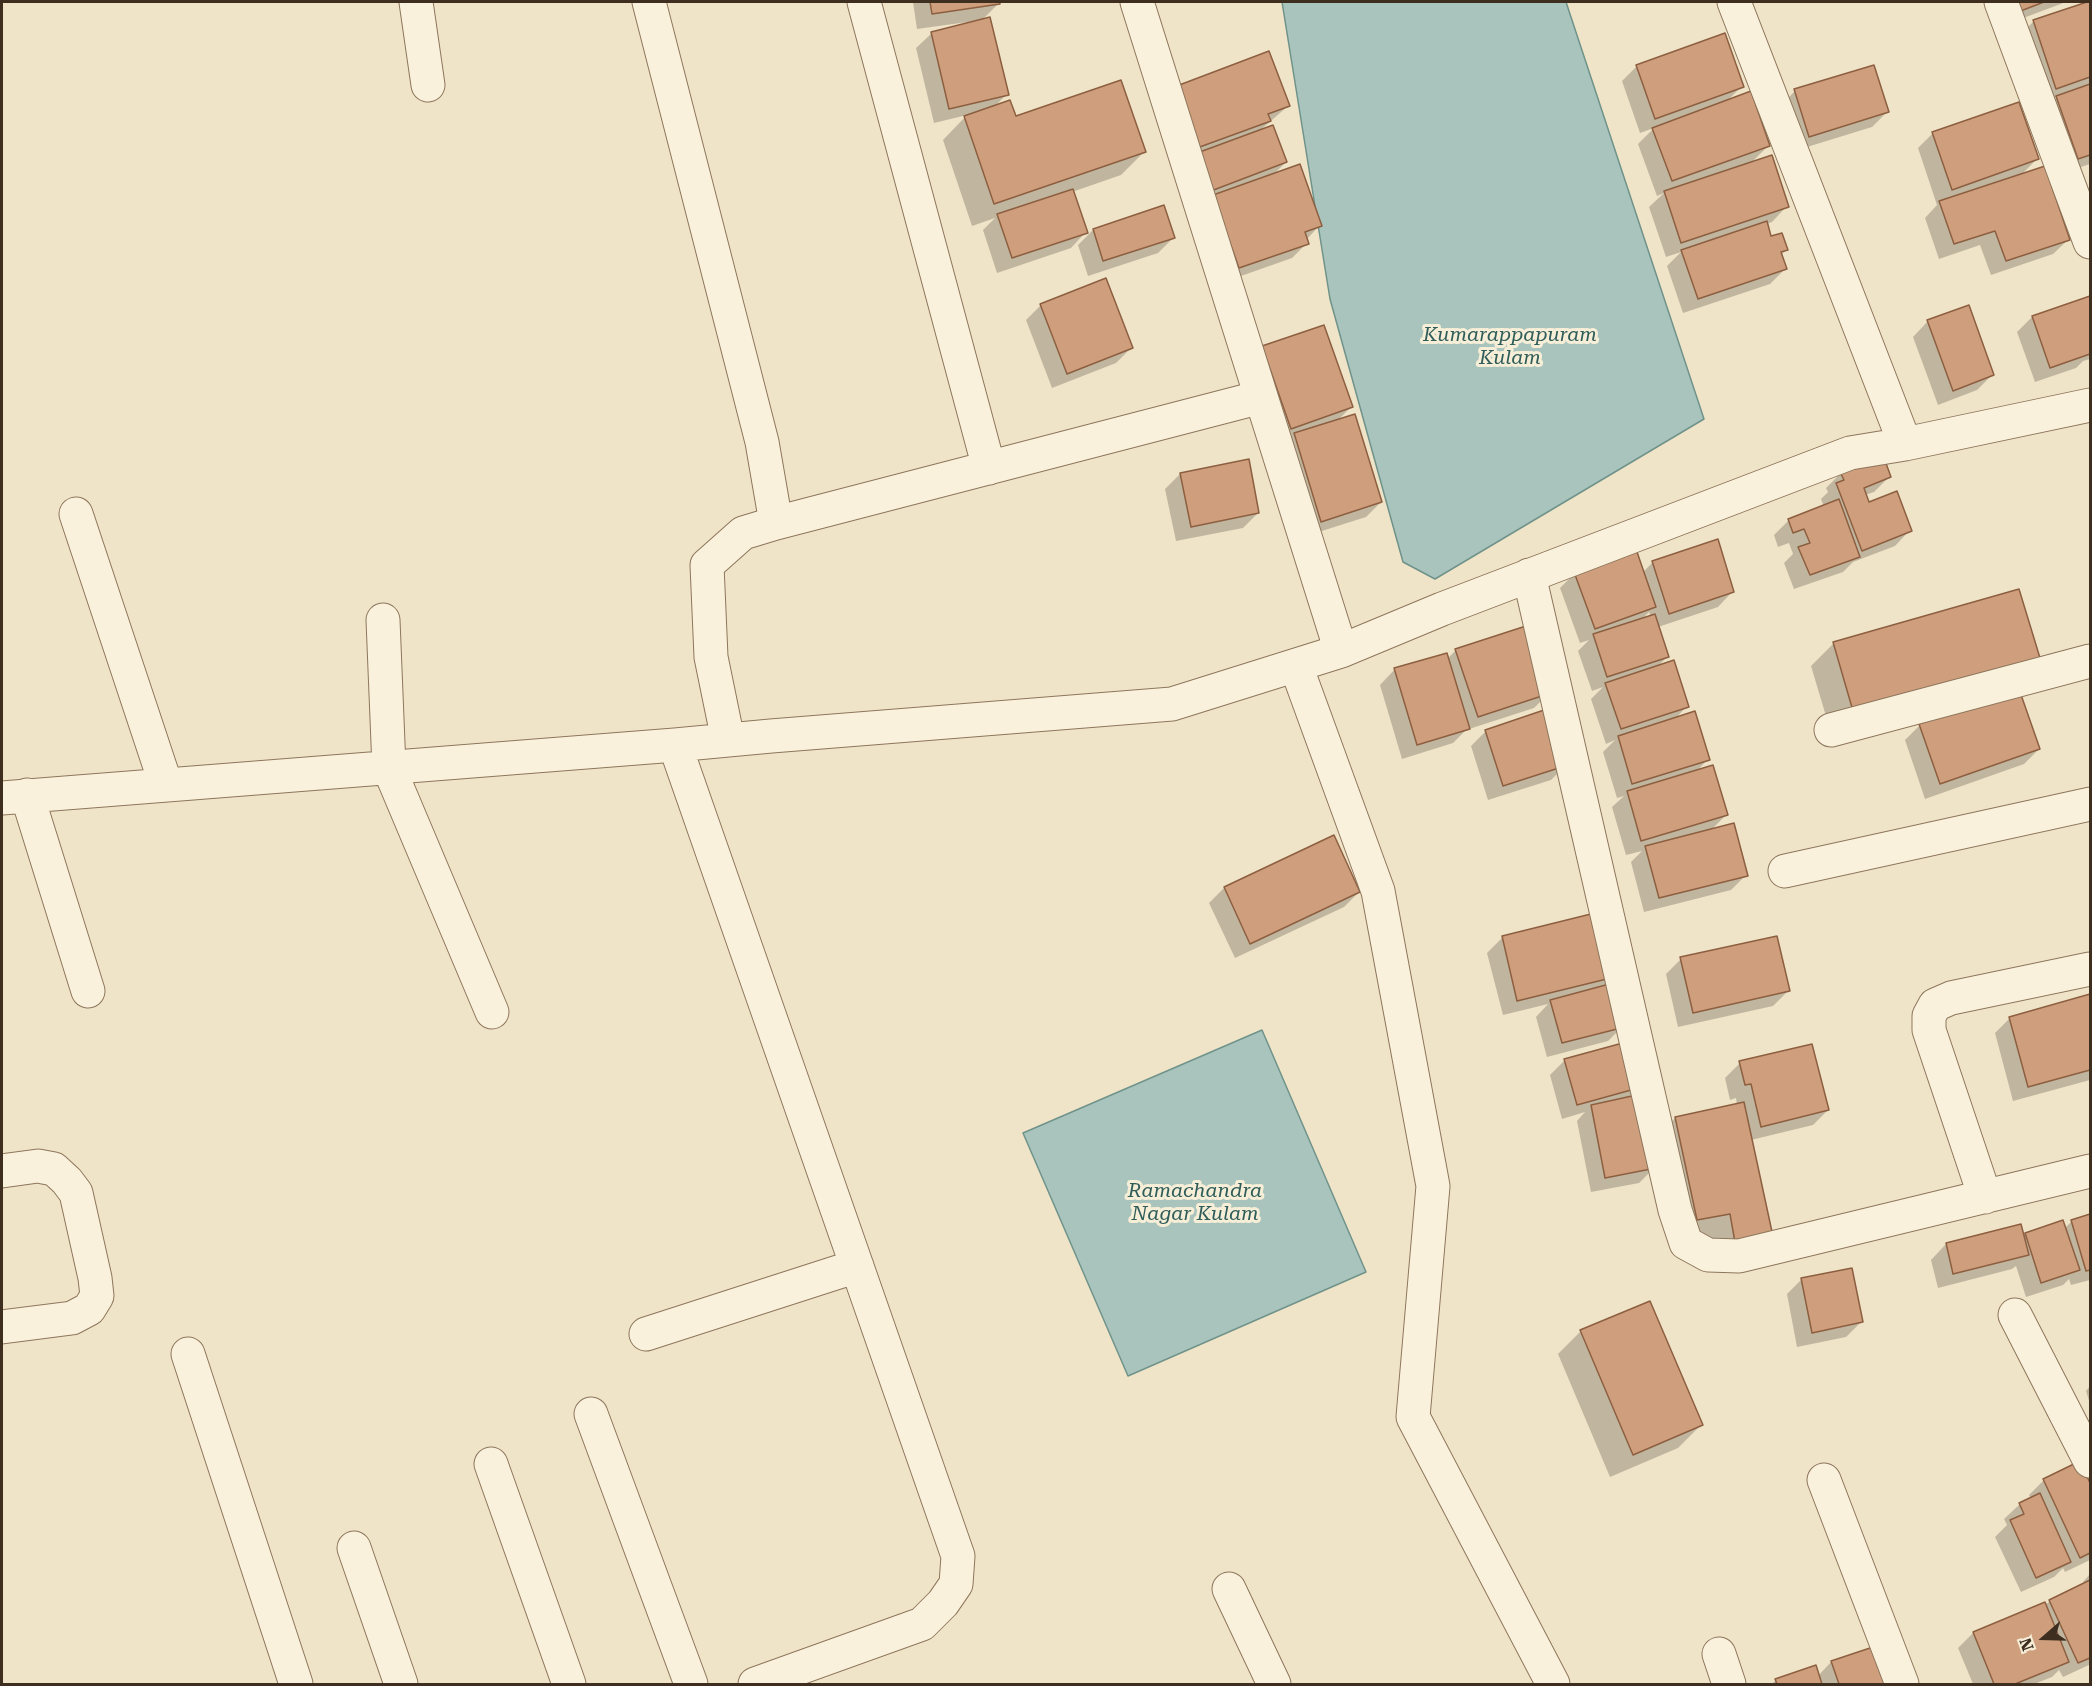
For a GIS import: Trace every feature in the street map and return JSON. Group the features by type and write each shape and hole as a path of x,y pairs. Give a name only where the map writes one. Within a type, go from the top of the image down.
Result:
{"street":[{"path":"416,2 428,85"},
{"path":"649,2 762,442 776,524"},
{"path":"864,2 989,468"},
{"path":"1137,2 1341,651"},
{"path":"1734,2 1905,444"},
{"path":"2001,2 2091,242"},
{"path":"728,740 711,657 707,565 743,533 1261,397"},
{"path":"88,991 9,794 166,785 675,746 1172,704 1341,651 1529,575 1850,453 1905,444 2091,405"},
{"path":"76,514 166,785"},
{"path":"1529,575 1675,1210 1686,1243 1708,1255 1739,1256 2091,1171"},
{"path":"383,620 389,768 492,1012"},
{"path":"1831,730 2091,661"},
{"path":"1296,666 1378,891 1433,1186 1413,1417 1553,1684"},
{"path":"675,746 958,1556 956,1584 943,1603 922,1624 754,1684"},
{"path":"1785,871 2091,804"},
{"path":"1985,1197 1929,1030 1929,1016 1935,1005 1951,998 2091,969"},
{"path":"2,1171 38,1166 54,1169 67,1180 76,1193 97,1296 89,1309 72,1318 2,1327"},
{"path":"646,1334 857,1266"},
{"path":"2014,1315 2086,1443"},
{"path":"188,1354 296,1684"},
{"path":"591,1414 691,1684"},
{"path":"491,1464 569,1684"},
{"path":"1824,1480 1902,1684"},
{"path":"354,1548 401,1684"},
{"path":"1229,1588 1274,1684"}],"water":[{"name":"Kumarappapuram Kulam","path":"1282,2 1566,2 1704,419 1435,579 1403,562 1330,299"},
{"name":"Ramachandra Nagar Kulam","path":"1262,1030 1366,1272 1128,1376 1023,1133"}],"building":[{"path":"930,2 1000,2 1000,4 932,14"},
{"path":"2014,2 2044,2 2018,12"},
{"path":"2090,2 2090,77 2056,89 2033,20"},
{"path":"990,17 1009,95 949,109 931,32"},
{"path":"1725,33 1744,87 1655,119 1636,65"},
{"path":"1269,51 1290,106 1268,114 1271,121 1197,148 1174,87"},
{"path":"1874,65 1889,112 1809,137 1794,89"},
{"path":"1121,80 1146,152 994,204 964,116 1010,100 1016,116"},
{"path":"2090,84 2090,155 2078,159 2056,96"},
{"path":"1751,91 1770,146 1672,181 1652,128"},
{"path":"2019,102 2039,159 1952,190 1932,132"},
{"path":"1273,125 1287,162 1211,191 1197,153"},
{"path":"1772,155 1789,207 1681,243 1664,191"},
{"path":"1300,164 1322,226 1305,232 1309,244 1239,268 1213,195"},
{"path":"2045,166 2070,240 2006,261 1995,231 1954,244 1939,201"},
{"path":"1073,189 1088,233 1012,258 997,214"},
{"path":"1164,205 1175,238 1103,261 1093,229"},
{"path":"1767,221 1771,236 1782,233 1788,250 1781,252 1787,269 1698,299 1681,250"},
{"path":"1106,278 1133,348 1067,374 1040,304"},
{"path":"2090,296 2090,354 2050,368 2032,316"},
{"path":"1969,305 1994,375 1953,391 1927,320"},
{"path":"1324,325 1353,407 1291,429 1262,346"},
{"path":"1355,414 1382,502 1321,522 1294,433"},
{"path":"1883,455 1891,477 1864,488 1869,502 1897,491 1912,531 1862,551 1836,483 1844,480 1840,472"},
{"path":"1249,459 1259,513 1191,527 1180,473"},
{"path":"1839,499 1860,557 1810,575 1798,547 1810,543 1804,529 1793,533 1788,519"},
{"path":"1718,539 1734,592 1669,614 1652,561"},
{"path":"1636,549 1656,607 1595,629 1574,572"},
{"path":"2019,589 2040,658 1853,711 1833,642"},
{"path":"1655,614 1669,657 1607,677 1593,634"},
{"path":"1529,625 1551,693 1478,717 1455,649"},
{"path":"1447,653 1470,729 1417,745 1394,668"},
{"path":"1674,660 1689,707 1621,729 1605,683"},
{"path":"2019,689 2040,749 1940,784 1919,724"},
{"path":"1550,708 1568,765 1503,786 1485,730"},
{"path":"1695,711 1710,760 1632,784 1618,736"},
{"path":"1713,765 1728,815 1641,841 1627,791"},
{"path":"1734,823 1748,876 1659,898 1645,846"},
{"path":"1334,835 1360,892 1250,944 1224,887"},
{"path":"1599,912 1615,977 1517,1001 1502,936"},
{"path":"1777,936 1790,991 1693,1013 1680,957"},
{"path":"1613,983 1625,1027 1562,1043 1550,1000"},
{"path":"2090,994 2090,1070 2028,1087 2009,1017"},
{"path":"1630,1041 1642,1087 1577,1105 1564,1059"},
{"path":"1812,1044 1829,1110 1761,1127 1751,1084 1745,1085 1739,1061"},
{"path":"1641,1094 1656,1168 1605,1178 1591,1105"},
{"path":"1744,1102 1774,1241 1736,1248 1730,1214 1697,1220 1675,1117"},
{"path":"2090,1214 2090,1270 2086,1271 2071,1220"},
{"path":"2063,1220 2080,1270 2041,1283 2025,1233"},
{"path":"2021,1224 2029,1255 1953,1274 1946,1243"},
{"path":"1852,1268 1863,1322 1812,1333 1801,1278"},
{"path":"1650,1301 1703,1425 1633,1455 1580,1330"},
{"path":"2080,1461 2090,1483 2090,1553 2080,1558 2043,1479"},
{"path":"2040,1493 2071,1562 2036,1578 2010,1520 2024,1514 2019,1503"},
{"path":"2090,1580 2090,1658 2078,1663 2049,1600"},
{"path":"2045,1602 2069,1662 2015,1684 1994,1684 1973,1632"},
{"path":"1879,1645 1891,1684 1839,1684 1831,1661"},
{"path":"1816,1665 1822,1684 1777,1684 1775,1679"}]}
